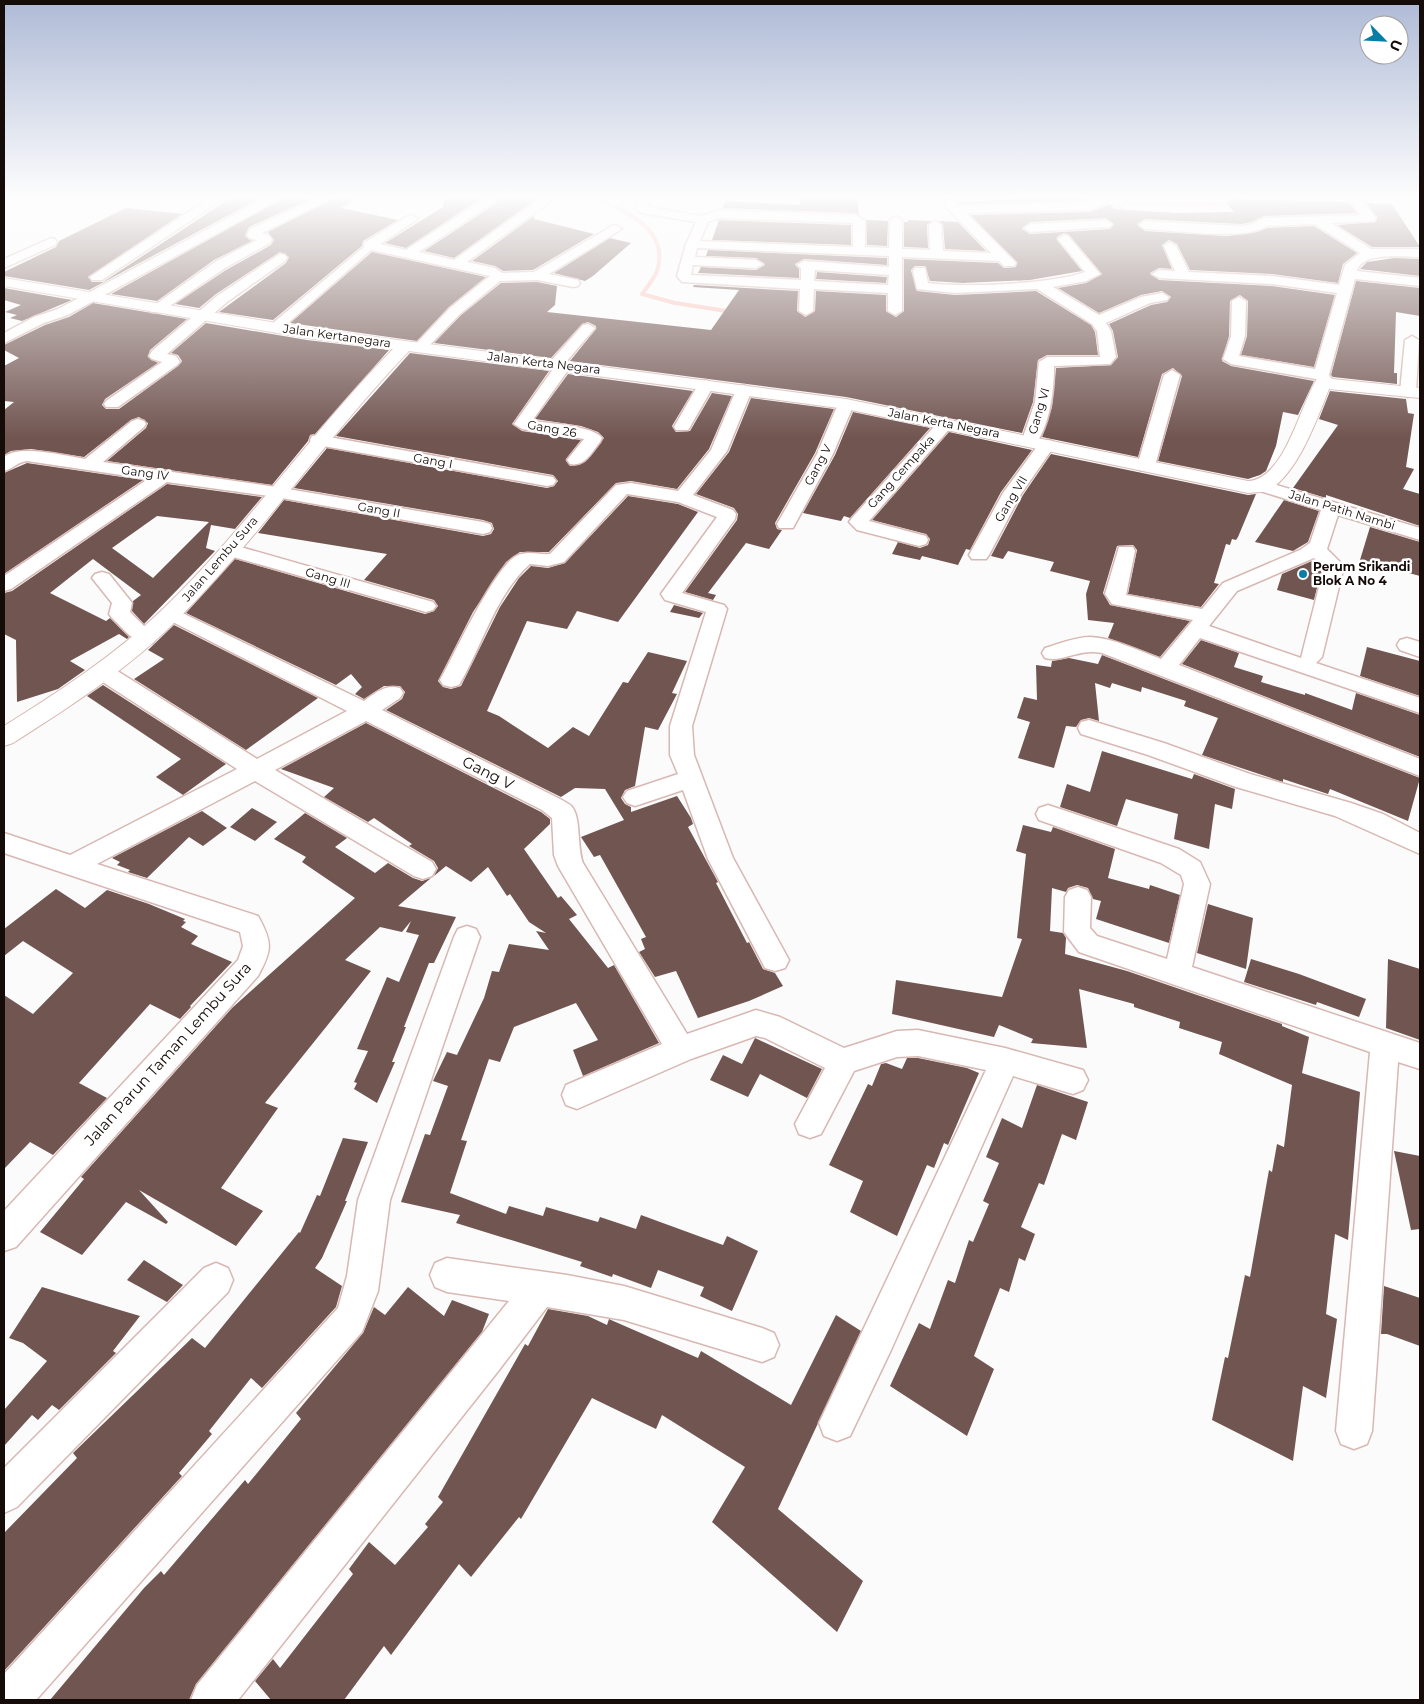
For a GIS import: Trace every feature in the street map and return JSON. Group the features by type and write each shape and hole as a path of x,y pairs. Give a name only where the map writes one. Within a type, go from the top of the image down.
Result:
{"street":[{"path":"72,294 96,279"},
{"path":"4,339 125,279"},
{"path":"156,309 200,279"},
{"path":"112,404 172,362 171,359 157,356 157,354 253,279"},
{"path":"274,328 332,279"},
{"path":"412,347 494,279"},
{"path":"550,279 573,283"},
{"path":"686,279 895,288"},
{"path":"806,310 808,279"},
{"path":"895,311 896,279"},
{"path":"921,279 922,286 931,288 1006,288 1069,279"},
{"path":"1027,279 1034,285 1058,296 1098,321 1146,300 1162,297"},
{"path":"1283,279 1344,290"},
{"path":"1263,486 1277,473 1294,448 1314,410 1324,378 1348,279"},
{"path":"1390,279 1420,282"},
{"name":"Jalan Kertanegara","path":"4,282 202,317 412,347"},
{"path":"1239,301 1238,336 1231,359 1324,378 1414,392 1412,340"},
{"name":"Gang VI","path":"1030,440 1048,380 1047,362 1105,361 1108,357 1104,331 1098,321"},
{"path":"559,365 588,328"},
{"name":"Jalan Kerta Negara","path":"412,347 846,404 1030,440 1240,486 1263,486"},
{"name":"Jalan Lembu Sura","path":"4,737 103,672 146,638 172,614 230,550 349,404 412,347"},
{"name":"Gang 26","path":"559,365 522,424 588,435 594,438 576,460"},
{"path":"1146,466 1172,375"},
{"path":"682,427 706,385"},
{"path":"682,497 719,451 744,390"},
{"name":"Gang V","path":"786,524 825,454 846,404"},
{"name":"Gang Cempaka","path":"919,540 864,526 858,522 946,423"},
{"path":"89,465 138,424"},
{"name":"Gang I","path":"318,440 547,481"},
{"name":"Gang VII","path":"979,555 1012,494 1047,444"},
{"name":"Gang IV","path":"9,462 27,456 276,492"},
{"path":"4,585 164,476"},
{"name":"Jalan Patih Nambi","path":"1263,486 1420,534"},
{"path":"451,680 498,594 520,562 531,558 550,562 557,558 622,490 631,488 682,497 728,514 671,594 672,596 718,609 694,680 681,726 680,741 690,779 721,859 775,960"},
{"name":"Gang II","path":"276,492 483,528"},
{"path":"1165,668 1230,587 1316,549 1323,535 1331,508"},
{"path":"1311,657 1334,566 1316,549"},
{"name":"Gang III","path":"230,550 426,606"},
{"path":"1126,551 1116,594 1119,600 1201,623 1420,706"},
{"path":"102,578 122,603 120,614 146,638"},
{"name":"Gang V","path":"172,614 550,804 564,814 566,855 571,866 681,1050"},
{"path":"1052,652 1078,645 1092,644 1165,668 1420,768"},
{"path":"103,672 256,770 423,869"},
{"path":"72,866 364,712 392,693"},
{"path":"1089,728 1156,749 1244,782 1342,809 1374,821 1420,844"},
{"path":"635,797 690,779"},
{"path":"1048,814 1170,856 1191,869 1197,884 1177,975"},
{"name":"Jalan Parun Taman Lembu Sura","path":"4,843 249,924 257,938 257,953 248,968 4,1235"},
{"path":"1078,897 1077,932 1083,940 1098,948 1420,1056"},
{"path":"8,1700 350,1320 359,1304 362,1291 368,1259 370,1220 374,1200 467,937"},
{"path":"577,1095 681,1050 743,1026 756,1023 770,1026 833,1058 844,1061 883,1048 918,1043 1005,1061 1073,1080"},
{"path":"1354,1431 1385,1044"},
{"path":"810,1124 844,1061"},
{"path":"837,1423 882,1330 1005,1061"},
{"path":"447,1275 579,1293 671,1315 762,1345"},
{"path":"4,1494 216,1280"},
{"path":"212,1700 487,1358 539,1289"}],"building":[{"path":"19,279 89,279 92,282 103,282 110,279 89,290"},
{"path":"139,279 188,279 157,301 111,294"},
{"path":"213,279 240,279 199,308 175,304"},
{"path":"265,279 323,279 273,320 219,312"},
{"path":"341,279 484,279 449,307 417,341 290,323"},
{"path":"575,279 589,279 585,281"},
{"path":"816,279 887,279 886,283"},
{"path":"904,279 913,279 917,291 955,295 1036,291 1091,325 1095,332 1098,355 1047,355 1038,360 1033,402 1022,433 846,397 570,361 596,329 596,326 588,322 582,324 551,358 434,343 461,315 501,283 537,282 557,286 555,305 547,312 711,330 739,290 693,287 694,285 798,291 797,311 805,317 815,311 816,291 886,295 886,311 896,317 904,311"},
{"path":"929,279 1039,279 963,283 930,281"},
{"path":"1094,279 1157,279 1272,286 1335,295 1314,367 1241,355 1247,336 1248,301 1240,295 1230,301 1229,336 1222,361 1231,366 1314,381 1298,415 1283,412 1276,446 1266,471 1248,479 1158,461 1182,376 1173,368 1162,374 1138,457 1042,437 1052,407 1056,368 1111,365 1118,357 1113,331 1109,324 1151,305 1167,302 1171,297 1162,291 1141,295 1099,313 1058,288 1086,283"},
{"path":"1305,279 1339,279 1338,283"},
{"path":"1356,281 1420,288 1420,316 1396,312 1394,373 1397,373 1397,384 1333,377 1331,375"},
{"path":"4,288 72,300 22,321 10,318 17,315 5,312 21,305 4,300"},
{"path":"93,303 187,319 150,350 148,357 158,363 105,399 102,405 106,409 119,409 178,366 182,361 178,355 171,353 206,323 307,340 389,350 315,434 310,435 308,441 272,485 107,461 146,428 148,423 139,417 131,420 84,457 31,449 11,451 4,455 4,410 14,402 4,401 4,366 19,358 4,350 4,345 45,325 69,317"},
{"path":"410,353 549,371 512,424 522,431 581,440 566,459 570,466 585,462 604,438 598,432 581,426 535,419 568,374 693,391 672,426 676,432 690,431 712,393 732,396 709,449 677,489 631,481 616,483 549,552 520,552 506,562 473,612 438,681 443,687 451,689 461,686 500,607 519,578 531,566 548,568 565,563 628,496 678,504 698,512 618,622 577,611 567,629 527,621 487,711 499,716 548,748 573,727 589,736 623,682 628,683 648,652 687,661 672,693 677,694 658,730 645,727 635,786 625,790 621,798 625,804 631,807 631,812 677,796 691,818 693,824 688,827 718,882 716,883 747,943 749,942 763,969 775,973 783,986 749,1001 698,1018 676,971 655,977 639,952 645,949 641,939 646,937 600,855 594,857 581,837 624,820 605,789 575,788 561,797 386,710 402,699 405,692 400,686 384,686 364,699 355,694 362,687 351,674 336,685 186,613 235,559 425,614 434,611 438,606 434,600 364,580 387,554 258,533 284,500 483,536 491,534 494,529 492,523 483,520 294,488 327,448 547,488 554,486 558,481 553,475 336,436"},
{"path":"1330,391 1406,399 1408,413 1414,414 1406,467 1414,469 1403,489 1420,494 1420,526 1326,495 1326,498 1293,488 1338,425 1319,419"},
{"path":"751,398 834,409 815,453 775,523 777,529 782,530 769,549 746,543 708,593 716,595 713,600 685,592 737,520 738,514 734,508 696,494 729,452"},
{"path":"853,412 930,428 850,518 844,516 841,521 803,513 835,455"},
{"path":"949,432 1032,450 1001,492 970,550 966,549 958,565 922,556 920,560 892,554 898,542 920,548 928,545 930,539 926,534 872,520"},
{"path":"1051,454 1248,495 1256,494 1238,537 1236,540 1232,539 1230,545 1226,544 1214,583 1219,584 1201,607 1128,594 1137,550 1133,545 1117,546 1103,593 1110,605 1190,621 1160,657 1108,638 1114,623 1088,620 1086,594 1090,581 1050,571 1054,562 1008,551 1003,559 991,556 1023,495"},
{"path":"27,463 143,480 4,574 4,473"},
{"path":"167,484 262,497 235,529 211,525 206,548 215,551 144,624 132,611 133,601 141,595 93,559 50,593 106,621 110,618 129,637 127,639 119,634 70,661 85,670 58,689 17,702 16,640 4,634 4,593 12,591","holes":["157,516 209,522 153,578 112,548"]},
{"path":"1284,500 1319,511 1308,542 1293,551 1255,542"},
{"path":"1370,527 1420,542 1420,576 1360,560"},
{"path":"1312,561 1322,568 1314,600 1277,590 1282,574"},
{"path":"674,605 703,613 699,618 670,612"},
{"path":"174,625 318,698 246,750 134,679 164,659 148,650"},
{"path":"1201,640 1239,653 1234,667 1263,676 1261,682 1305,695 1305,693 1352,710 1356,693 1420,715 1420,757 1182,664"},
{"path":"1367,647 1420,661 1420,696 1360,676"},
{"path":"1102,655 1420,778 1408,821 1330,789 1328,794 1283,779 1283,782 1202,755 1218,718 1184,706 1186,701 1142,687 1141,692 1112,683 1110,688 1095,683 1099,721 1089,718 1081,720 1076,727 1066,726 1054,768 1018,758 1030,722 1017,718 1024,697 1037,700 1036,665 1051,667 1052,661 1069,658 1098,664"},
{"path":"103,685 226,764 183,795 156,777 181,759 87,696"},
{"path":"366,723 541,812 550,819 550,824 524,849 558,898 561,896 577,915 569,919 608,968 614,965 659,1043 583,1076 573,1050 598,1040 576,1003 514,1027 500,1062 489,1059 461,1140 467,1141 450,1193 506,1214 509,1206 543,1216 546,1207 598,1222 600,1217 636,1229 641,1215 723,1245 727,1236 758,1251 732,1311 700,1296 704,1287 658,1270 651,1288 613,1274 612,1277 580,1266 582,1262 456,1223 460,1215 401,1202 425,1134 430,1135 448,1086 433,1081 447,1052 457,1055 484,998 492,971 499,972 509,944 549,950 536,931 546,933 529,922 510,894 507,896 488,867 471,882 446,866 434,876 438,868 434,861 409,846 412,844 374,818 368,822 324,797 334,788 281,769"},
{"path":"1102,751 1192,779 1194,774 1235,789 1232,809 1215,804 1209,849 1174,839 1178,814 1126,799 1117,826 1060,807 1067,784 1090,792"},
{"path":"252,808 277,822 255,841 230,827"},
{"path":"202,811 227,828 203,846 189,837 147,878 128,872 130,870 117,865 120,862 112,858"},
{"path":"305,813 347,838 335,847 375,873 388,863 413,878 422,881 431,878 398,906 456,917 434,963 429,963 392,1062 395,1062 377,1103 354,1089 357,1083 354,1082 368,1051 357,1049 387,977 399,982 419,935 406,932 411,921 402,932 380,927 345,960 371,971 265,1103 278,1108 221,1188 263,1211 236,1246 139,1190 168,1222 166,1224 126,1202 82,1255 40,1232 84,1179 81,1177 232,1008 355,898 302,862 306,857 274,839"},
{"path":"1023,825 1051,832 1053,827 1115,849 1108,878 1149,889 1150,885 1180,895 1169,943 1096,919 1101,901 1093,899 1088,888 1077,885 1068,888 1066,892 1052,888 1050,931 1063,933 1066,938 1065,954 1127,971 1282,1024 1282,1026 1309,1037 1302,1073 1360,1092 1348,1240 1335,1234 1326,1314 1337,1319 1326,1398 1303,1386 1293,1461 1212,1420 1225,1357 1228,1358 1245,1275 1250,1277 1269,1170 1272,1172 1277,1144 1284,1147 1292,1085 1219,1054 1222,1042 1179,1028 1180,1022 1134,1007 1134,1004 1079,989 1087,1048 1031,1043 1033,1039 999,1025 994,1037 892,1014 896,980 1002,997 1022,939 1017,938 1026,854 1016,851"},
{"path":"56,889 85,908 107,890 149,904 185,919 183,921 186,922 181,927 198,936 191,944 232,962 180,1019 150,1004 79,1083 107,1098 53,1155 30,1142 4,1169 4,995 33,1014 73,973 23,941 4,956 4,929"},
{"path":"1208,904 1253,918 1246,969 1197,953"},
{"path":"1251,959 1299,974 1366,999 1359,1017 1317,1002 1316,1005 1244,982"},
{"path":"1388,959 1420,969 1420,1040 1386,1028"},
{"path":"755,1038 822,1069 807,1098 760,1074 748,1097 710,1080 723,1055 742,1064"},
{"path":"907,1058 918,1058 967,1068 979,1073 948,1145 944,1143 934,1168 927,1165 897,1236 850,1212 863,1181 829,1165 868,1084 872,1086 881,1064 886,1063 902,1069"},
{"path":"1037,1085 1088,1102 1076,1140 1062,1134 1044,1185 1039,1183 1021,1227 1035,1234 1025,1261 1019,1258 1009,1292 1000,1288 974,1356 994,1369 967,1436 890,1386 919,1323 930,1329 948,1280 955,1283 969,1240 973,1242 989,1204 983,1201 999,1163 986,1157 1002,1118 1022,1128"},
{"path":"343,1138 368,1142 345,1201 347,1201 322,1258 315,1268 342,1286 336,1307 262,1388 251,1378 209,1431 212,1434 179,1473 182,1476 4,1671 4,1533 77,1458 73,1453 192,1338 205,1348 300,1233 317,1195 320,1196"},
{"path":"1394,1151 1420,1156 1420,1229 1411,1230"},
{"path":"144,1260 183,1285 167,1302 127,1280"},
{"path":"1384,1286 1420,1298 1420,1346 1387,1334 1381,1334"},
{"path":"42,1287 140,1316 113,1351 116,1353 59,1410 52,1405 38,1420 32,1415 4,1446 4,1410 47,1361 23,1343 9,1338"},
{"path":"408,1287 444,1316 452,1300 489,1314 482,1332 196,1684 189,1700 50,1700 144,1588 161,1571 164,1575 245,1480 248,1484 301,1419 296,1413 363,1333 374,1307 385,1315"},
{"path":"548,1309 588,1316 607,1325 609,1319 698,1358 701,1351 791,1405 836,1315 861,1331 778,1509 863,1581 837,1632 712,1522 745,1467 662,1415 656,1429 592,1398 521,1519 519,1517 471,1577 459,1564 391,1655 384,1646 344,1700 271,1700 255,1681 273,1659 280,1668 353,1574 349,1569 369,1542 395,1565 428,1527 425,1524 443,1502 438,1497 525,1344 528,1346"}],"waterway":[{"path":"653,279 642,294 675,303 733,312"},
{"path":"792,315 818,315"}],"place":[{"name":"Perum Srikandi Blok A No 4","path":"1303,574"}]}
